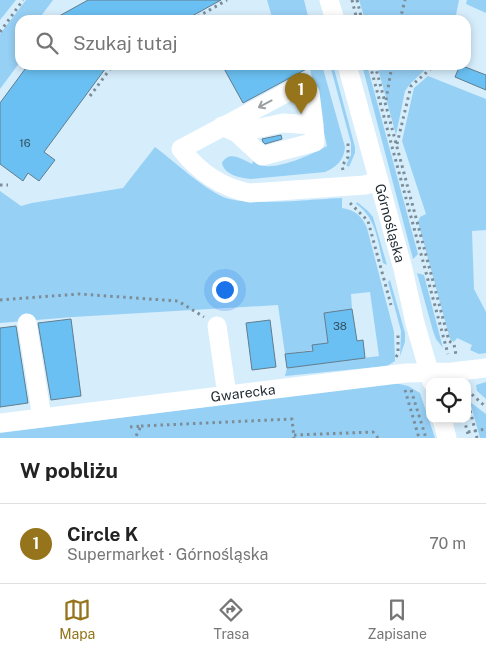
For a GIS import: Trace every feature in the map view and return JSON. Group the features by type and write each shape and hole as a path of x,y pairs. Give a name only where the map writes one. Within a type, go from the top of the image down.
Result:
{"street":[{"path":"329,0 334,15"},
{"name":"Górnośląska","path":"347,70 431,377"},
{"path":"298,86 310,93 314,142 262,156 236,135 298,86"},
{"path":"314,128 283,123 181,150 219,183 250,193 365,185 379,181"},
{"path":"28,323 42,418"},
{"path":"217,326 227,395"},
{"name":"Gwarecka","path":"0,423 227,395 405,382 456,371 486,368"},
{"path":"443,423 447,438"}],"path":[{"path":"0,32 23,0"},
{"path":"201,15 227,0"},
{"path":"352,0 356,15"},
{"path":"357,0 361,15"},
{"path":"401,15 405,0"},
{"path":"90,96 109,70"},
{"path":"371,70 456,371"},
{"path":"376,70 449,341 454,344 456,371"},
{"path":"385,103 391,70"},
{"path":"397,146 411,86 429,70"},
{"path":"347,138 349,147 348,157 342,166 350,204 368,221 392,308"},
{"path":"0,186 8,185"},
{"path":"0,300 79,294 178,301 217,326"},
{"path":"396,325 398,349 419,438"},
{"path":"405,382 426,438"},
{"path":"471,394 486,407"},
{"path":"471,413 477,438"},
{"path":"141,426 292,419 294,437 373,432 378,438"},
{"path":"465,423 469,438"},
{"path":"468,432 486,429"}],"shaded area":[{"path":"0,0 16,0 0,20"},
{"path":"26,0 53,0 42,15 15,15 15,69 0,89 0,34"},
{"path":"267,0 304,0 308,15 276,15 271,15"},
{"path":"359,0 459,0 456,15 364,15"},
{"path":"467,0 486,0 486,13 466,4"},
{"path":"310,70 323,70 345,147 341,159 336,165 325,172 251,179 229,173 222,163 225,159 232,156 252,164 254,160 265,166 280,165 297,160 327,146"},
{"path":"331,70 334,70 355,147 355,153 349,167 346,165 351,155 351,143"},
{"path":"363,70 368,70 418,254 413,259"},
{"path":"378,70 425,70 405,91 396,135"},
{"path":"428,76 486,99 486,230 472,231 474,289 486,312 486,353 479,354 470,350 472,345 457,338 454,342 450,339 418,222 420,217 426,214 402,141 414,88"},
{"path":"155,147 205,187 223,197 234,200 263,202 342,198 342,208 358,214 367,228 394,332 395,361 387,366 285,376 287,368 379,356 370,292 351,294 352,309 324,313 328,343 313,350 285,354 278,305 0,323 0,191 21,206 123,188"},
{"path":"357,202 373,217 387,265 383,263 378,239 372,223 363,209 356,204"},
{"path":"417,273 424,275 443,348 433,331"},
{"path":"390,280 405,333 405,342 400,356 401,331 388,282"},
{"path":"486,382 486,399 477,391 476,385"},
{"path":"395,383 408,386 420,393 426,411 426,423 430,423 435,438 0,438 0,433"},
{"path":"471,403 486,414 486,438 480,438"}],"building":[{"path":"88,0 221,0 194,15 61,15"},
{"path":"471,69 486,75 486,90 455,77 458,70"},
{"path":"24,70 104,70 44,152 55,160 39,181 28,173 23,181 0,164 0,103"},
{"path":"225,70 305,70 243,103"},
{"path":"281,135 282,139 265,144 262,139"},
{"path":"352,309 357,341 363,340 365,358 287,368 285,354 313,351 312,345 328,343 324,313"},
{"path":"71,319 81,396 51,400 38,323"},
{"path":"270,320 276,367 252,370 246,323"},
{"path":"16,326 28,403 0,407 0,328"}],"place":[{"name":"Circle K","path":"301,114"}]}
